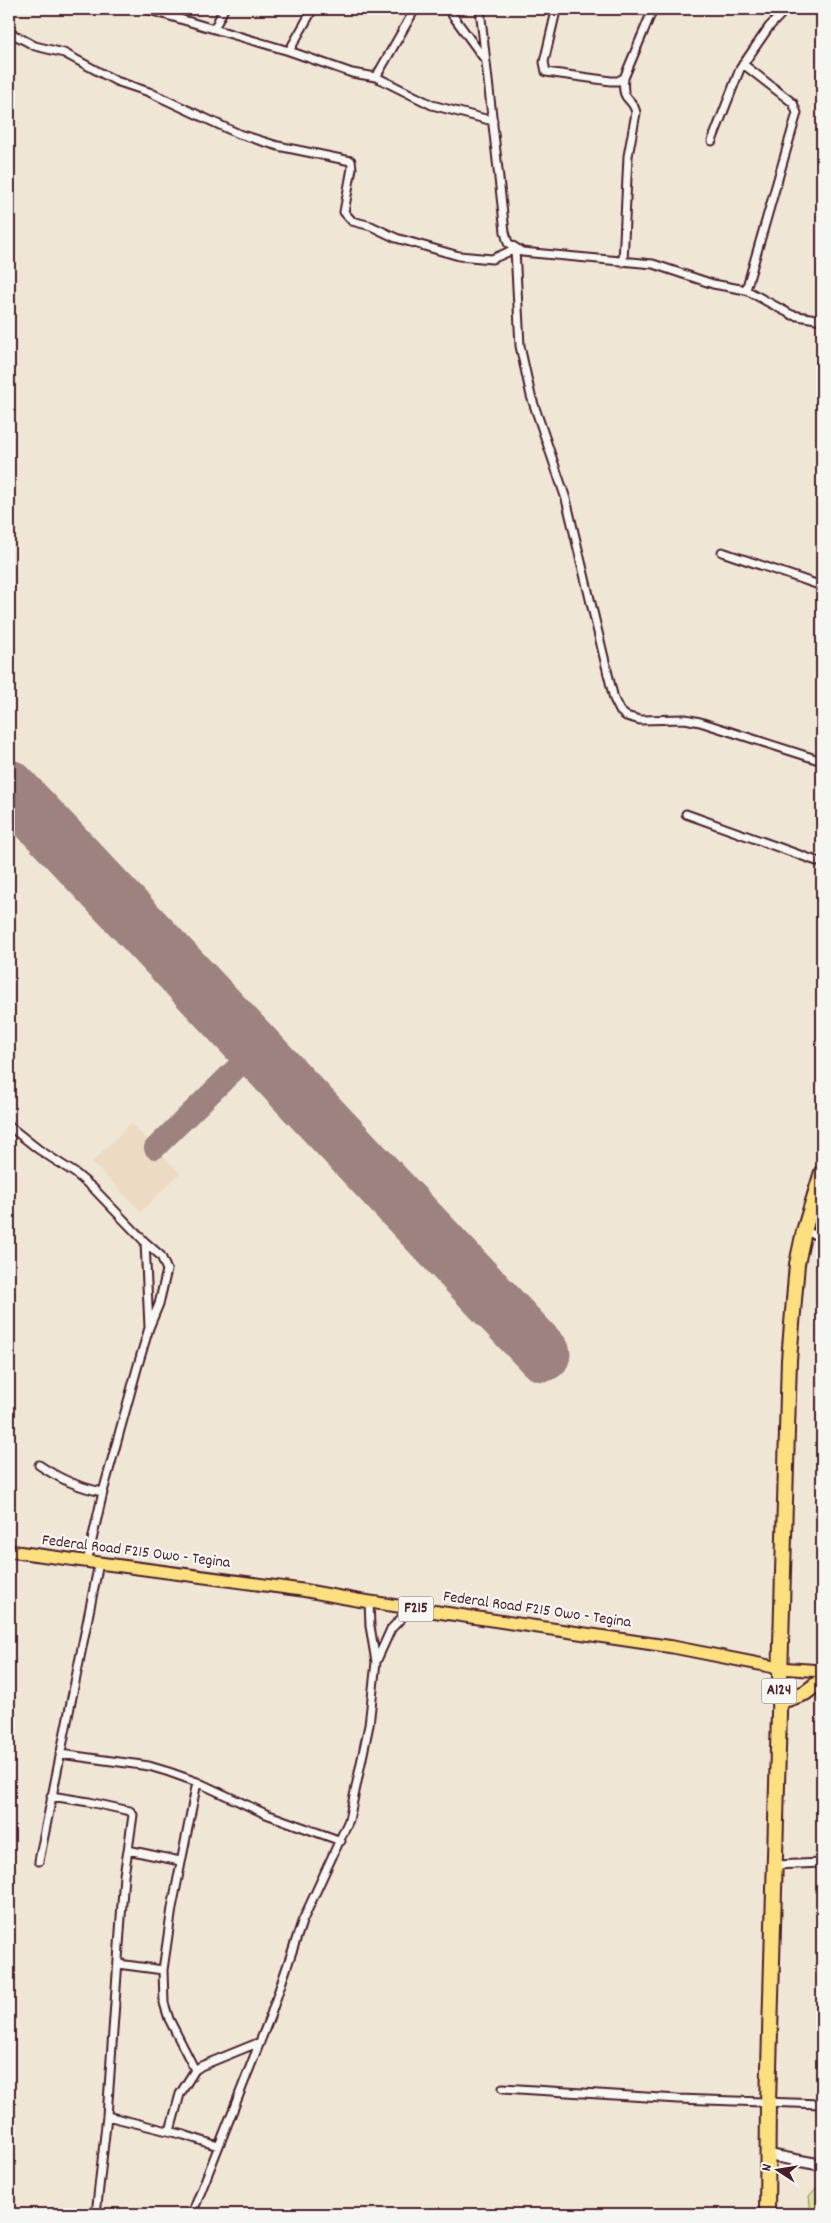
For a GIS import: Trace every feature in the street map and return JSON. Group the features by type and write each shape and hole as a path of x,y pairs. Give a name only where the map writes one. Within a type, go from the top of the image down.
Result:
{"highway":[{"name":"A124","path":"767,2214 779,1668 790,1352 797,1264 804,1231 822,1172"},
{"path":"779,1702 805,1693 822,1680"}],"main road":[{"name":"Federal Road F215 Owo - Tegina","path":"9,1551 302,1590 369,1602 673,1646 779,1668 822,1671"}],"street":[{"path":"146,9 289,51 352,73 376,77 432,105 493,121"},
{"path":"214,29 224,9"},
{"path":"289,51 312,9"},
{"path":"376,77 415,9"},
{"path":"448,9 484,58"},
{"path":"480,9 505,232 508,243 515,250 520,346 531,396 566,500 611,686 620,711 626,716 640,720 685,719 700,722 822,761"},
{"path":"624,262 628,156 636,113 634,107 624,95 624,78 654,9"},
{"path":"712,141 743,64 769,27 786,9"},
{"path":"556,12 544,62 546,72 611,81 618,81 624,78"},
{"path":"9,32 35,46 64,53 116,82 149,92 239,134 278,146 351,161 352,168 344,212 352,221 371,226 396,238 459,256 492,259 515,250 540,255 652,264 713,284 746,290 792,315 822,320"},
{"path":"743,64 793,103 797,113 746,290"},
{"path":"722,552 822,586"},
{"path":"686,814 822,863"},
{"path":"9,1126 38,1149 75,1172 94,1189 144,1242 162,1256 167,1270 159,1304 149,1328 104,1492 60,1754 39,1861"},
{"path":"804,1231 822,1237"},
{"path":"144,1242 149,1328"},
{"path":"39,1465 60,1478 80,1486 104,1492"},
{"path":"192,2214 271,2014 302,1922 349,1820 369,1725 376,1662 370,1626 369,1602"},
{"path":"376,1662 391,1629 411,1608"},
{"path":"60,1754 149,1766 198,1782 266,1814 340,1842"},
{"path":"195,2070 169,2018 164,2003 163,1970 180,1861 198,1782"},
{"path":"51,1796 130,1811 133,1815 124,1875 106,2116 96,2214"},
{"path":"128,1850 180,1861"},
{"path":"775,1865 822,1863"},
{"path":"118,1964 163,1970"},
{"path":"170,2131 180,2094 195,2070 260,2042"},
{"path":"504,2088 768,2103 822,2104"},
{"path":"106,2116 170,2131 218,2146"},
{"path":"769,2155 822,2165"}],"shaded area":[{"path":"131,1123 180,1173 141,1212 92,1162"}],"green space":[{"path":"822,2184 822,2214 811,2214 809,2196"}],"taxiway":[{"path":"155,1148 256,1049"}],"runway":[{"path":"9,787 543,1354"}]}
